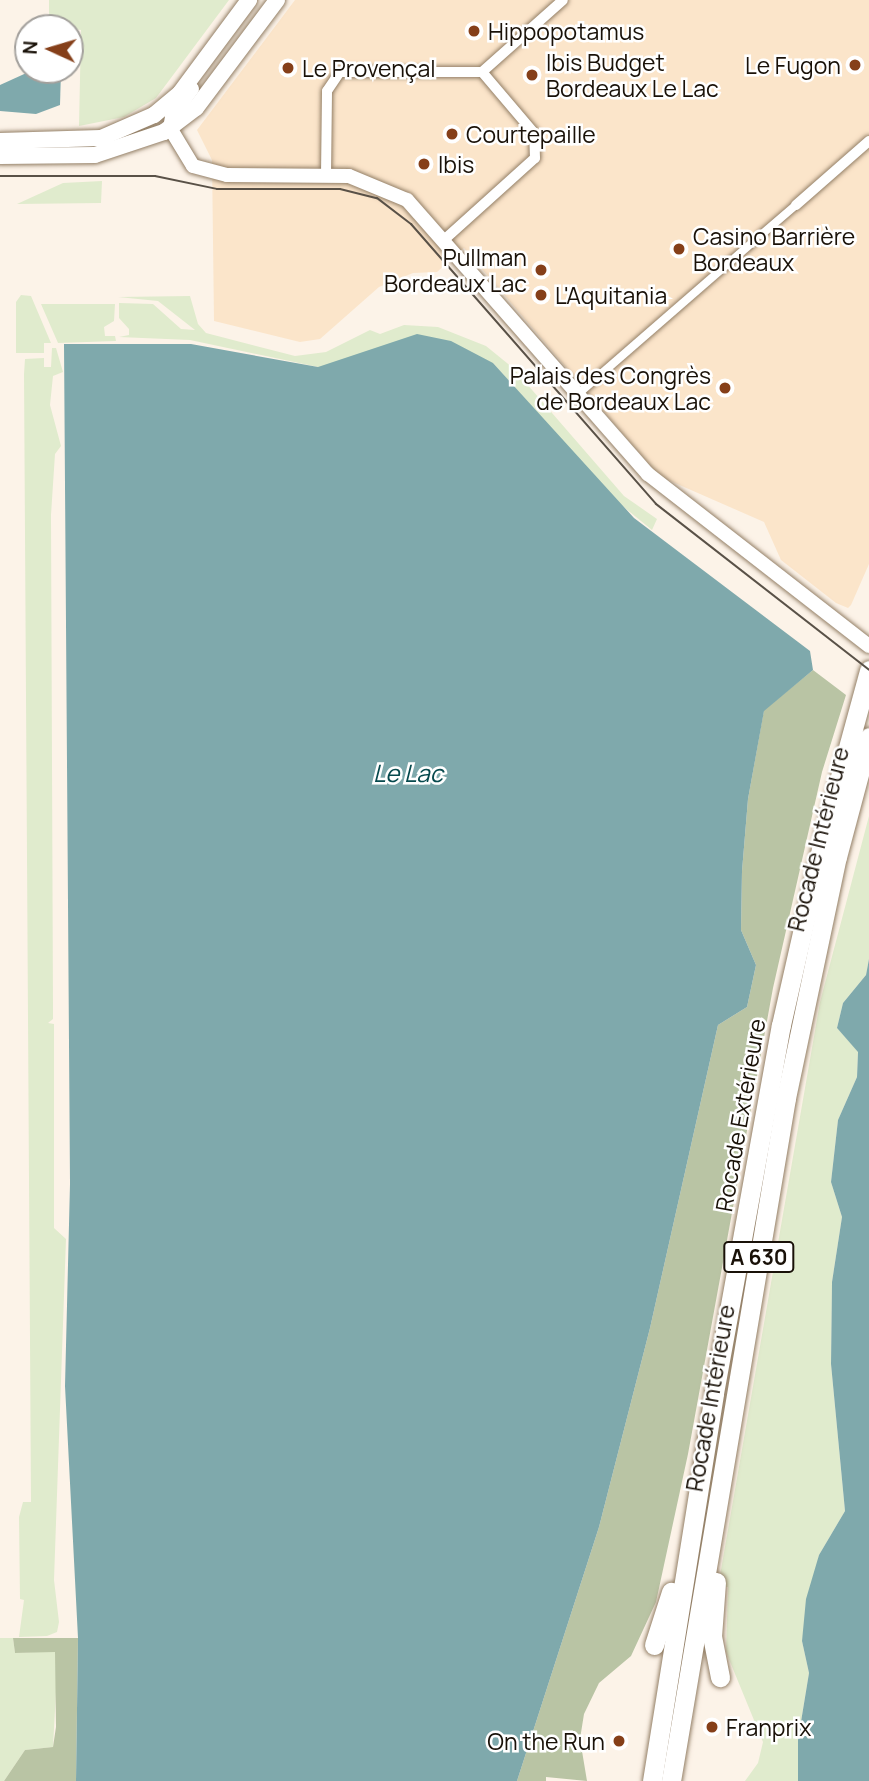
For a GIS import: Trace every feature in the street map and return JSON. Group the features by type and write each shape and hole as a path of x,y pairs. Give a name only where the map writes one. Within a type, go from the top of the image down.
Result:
{"highway":[{"name":"Rocade Extérieure","path":"652,1781 690,1535 781,1025 824,835 869,670"},
{"name":"Rocade Intérieure","path":"671,1781 726,1447 808,988 869,737"},
{"path":"808,988 869,779"},
{"path":"720,1677 712,1636 726,1447"},
{"path":"654,1645 680,1553 690,1535"}],"main road":[{"path":"0,141 101,138 171,119 249,0"},
{"path":"0,156 107,153 196,108 277,0"}],"street":[{"path":"326,175 327,91 340,72 482,72 563,0"},
{"path":"445,239 530,165 538,150 534,133 482,72"},
{"path":"171,119 193,166 207,172 356,177 390,189 422,213 648,474 869,646"},
{"path":"578,394 869,141"}],"shaded area":[{"path":"295,0 869,0 869,564 848,608 836,603 781,560 764,522 659,476 464,248 437,272 413,273 379,287 320,339 300,342 214,321 212,160 197,130"}],"green space":[{"path":"49,0 229,0 156,98 124,117 79,126 80,84 84,84 84,14 49,14"},
{"path":"102,181 101,203 17,204 63,183"},
{"path":"21,295 31,296 51,343 44,343 44,353 16,353 16,302"},
{"path":"190,296 198,324 206,333 295,356 326,352 370,330 380,334 404,325 438,327 486,346 513,368 624,496 657,519 652,530 614,499 493,363 318,367 190,340 119,337 129,335 129,329 119,318 119,303 153,304 181,329 195,330 158,301 118,297"},
{"path":"41,304 115,304 114,321 104,327 105,336 115,336 116,341 58,343"},
{"path":"52,348 56,348 63,372 53,376 50,405 61,446 55,454 51,515 53,1019 48,1023 54,1024 54,1228 66,1239 54,1580 59,1622 57,1632 47,1636 19,1637 24,1600 20,1599 19,1517 23,1502 31,1502 24,374 25,359 44,358 44,367 51,367"},
{"path":"813,670 846,695 822,772 773,988 688,1454 656,1602 631,1656 599,1683 584,1714 580,1739 587,1781 546,1777 546,1781 517,1781 599,1527 650,1328 718,1025 747,1007 756,965 741,930 742,871 748,799 764,710"},
{"path":"869,816 869,959 866,975 843,1003 837,1028 858,1051 857,1077 838,1120 831,1182 842,1217 832,1282 831,1364 845,1511 819,1555 802,1641 809,1673 798,1740 800,1776 798,1781 745,1781 758,1763 763,1742 726,1652 728,1587 718,1587 820,1002"},
{"path":"0,1638 13,1638 15,1653 55,1651 57,1674 53,1747 25,1750 4,1781 0,1781"},
{"path":"13,1638 78,1638 76,1781 4,1781 25,1750 53,1747 56,1727 55,1652 15,1653"}],"water":[{"path":"14,79 14,84 61,84 60,105 36,114 0,111 0,85"},
{"name":"Le Lac","path":"417,334 451,341 493,363 634,518 810,651 813,670 764,711 748,799 742,871 741,930 756,965 747,1007 718,1025 650,1328 599,1527 517,1781 76,1781 78,1638 65,1386 70,1184 64,344 191,344 318,367"},
{"path":"869,959 869,1781 798,1781 798,1740 809,1673 802,1641 806,1599 819,1555 845,1511 831,1364 832,1282 842,1217 831,1182 838,1120 857,1077 858,1052 837,1028 843,1003 866,975"}],"tram line":[{"path":"0,176 155,176 217,189 340,189 377,198 411,224 656,504 869,670"}],"place":[{"name":"Hippopotamus","path":"474,31"},
{"name":"Le Fugon","path":"855,65"},
{"name":"Le Provençal","path":"288,68"},
{"name":"Ibis Budget Bordeaux Le Lac","path":"532,75"},
{"name":"Courtepaille","path":"452,134"},
{"name":"Ibis","path":"424,164"},
{"name":"Casino Barrière Bordeaux","path":"679,249"},
{"name":"Pullman Bordeaux Lac","path":"541,270"},
{"name":"L'Aquitania","path":"541,295"},
{"name":"Palais des Congrès de Bordeaux Lac","path":"725,388"},
{"name":"Franprix","path":"712,1727"},
{"name":"On the Run","path":"619,1741"}]}
